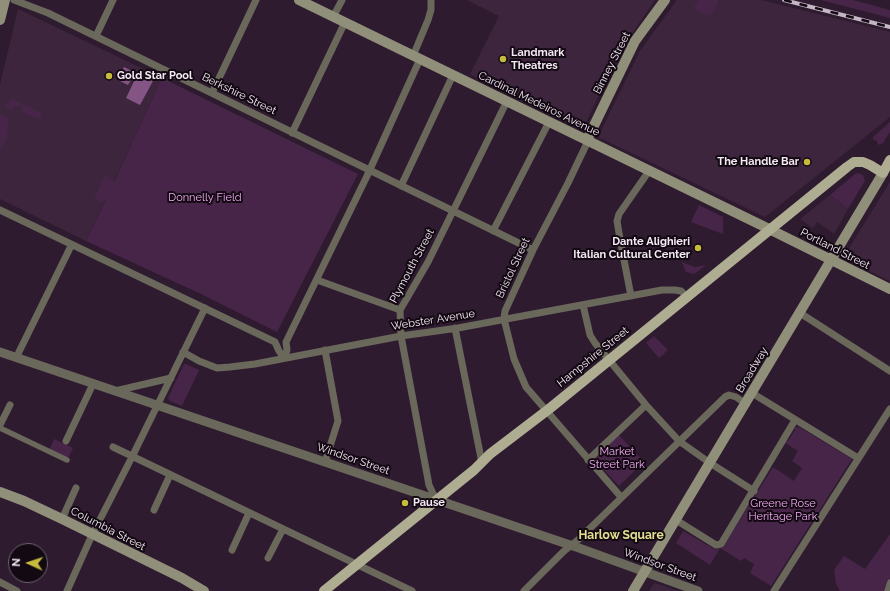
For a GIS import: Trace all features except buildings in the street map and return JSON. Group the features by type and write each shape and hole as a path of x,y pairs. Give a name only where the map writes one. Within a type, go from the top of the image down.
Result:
{"main road":[{"path":"0,20 5,0"},
{"name":"Cardinal Medeiros Avenue","path":"299,0 770,229"},
{"name":"Binney Street","path":"588,141 635,41 665,0"},
{"name":"Broadway","path":"634,591 832,260 886,175 890,160"},
{"name":"Hampshire Street","path":"324,591 482,463 490,454 546,411 850,164 860,162 867,163 886,175"},
{"name":"Portland Street","path":"770,229 890,289"},
{"name":"Columbia Street","path":"0,492 22,500 62,519 182,578 204,591"}],"street":[{"name":"Berkshire Street","path":"14,0 48,13 96,36 533,250"},
{"path":"96,36 114,0"},
{"path":"212,93 256,0"},
{"path":"333,17 342,0"},
{"path":"284,358 286,342 369,171 417,57 431,10 431,0"},
{"path":"292,133 345,22"},
{"path":"401,186 453,75"},
{"name":"Plymouth Street","path":"436,500 429,485 401,336 400,310 428,262 507,101"},
{"path":"493,231 549,122"},
{"name":"Bristol Street","path":"504,319 505,311 533,250 588,141"},
{"path":"631,296 617,221 619,214 649,171"},
{"path":"0,210 71,246 275,342 284,358"},
{"path":"16,358 71,246"},
{"path":"317,280 400,310"},
{"name":"Webster Avenue","path":"183,352 199,362 217,368 255,364 401,336 456,328 662,290 681,291 687,297"},
{"path":"583,305 590,335 608,360 679,441 754,491"},
{"path":"67,591 92,535 205,308"},
{"path":"800,313 890,371"},
{"path":"504,319 514,358 526,387 621,498"},
{"path":"456,328 482,463"},
{"path":"325,350 338,421 325,462"},
{"name":"Windsor Street","path":"0,352 571,546 698,591"},
{"path":"115,391 171,378"},
{"path":"66,441 93,384"},
{"path":"752,393 858,458"},
{"path":"524,591 726,396 730,395 736,397 746,404"},
{"path":"10,405 0,426 67,460"},
{"path":"588,460 646,405"},
{"path":"774,591 890,409"},
{"path":"676,520 716,545 720,545 754,491 795,420"},
{"path":"113,447 412,591"},
{"path":"154,510 170,475"},
{"path":"62,519 76,488"},
{"path":"232,550 249,513"},
{"path":"268,558 283,529"},
{"path":"0,582 17,591"},
{"path":"887,591 890,582"}],"shaded area":[{"path":"467,0 655,0 627,41 612,67 583,129 470,74 499,16"},
{"path":"677,0 761,0 890,32 890,117 765,217 598,137 640,51"},
{"path":"18,9 162,78 86,241 0,199 0,85"},
{"path":"124,67 134,72 132,77 128,75 126,77 131,80 128,85 118,80"},
{"path":"138,73 153,81 140,105 126,98"},
{"path":"890,182 890,281 843,258"},
{"path":"830,195 848,209 834,234 817,222 813,228 800,219"},
{"path":"654,583 664,586 678,591 649,591"}],"green space":[{"path":"699,0 719,0 711,16 693,9"},
{"path":"821,0 853,0 890,10 890,18"},
{"name":"Donnelly Field","path":"162,78 358,174 277,332 201,294 86,241 107,197 103,203 94,199 105,175 114,182"},
{"path":"12,99 42,113 39,119 22,112 22,105 13,106 13,110 6,108 4,106"},
{"path":"0,114 7,118 9,124 6,133 10,131 1,150 0,149"},
{"path":"890,122 890,132 883,143 878,145 877,141 873,139 873,137"},
{"path":"858,173 863,175 865,181 848,209 830,195"},
{"path":"699,205 723,217 723,234 691,222"},
{"path":"682,262 695,267 706,265 694,274 686,272"},
{"path":"654,336 668,350 659,358 646,343"},
{"path":"184,364 199,370 182,406 170,401 168,398"},
{"name":"Greene Rose Heritage Park","path":"794,426 799,427 852,459 771,586 750,573 754,564 744,558 741,561 720,548 723,547 773,467 794,481 802,468 792,461 798,451 784,442 788,441 795,430"},
{"name":"Market Street Park","path":"617,433 644,462 619,486 592,457"},
{"path":"54,439 73,448 67,460 49,451"},
{"path":"683,531 716,550 720,548 710,565 676,543"},
{"path":"890,534 890,578 885,591 840,591 836,584 834,570 844,556 865,569"}],"railway":[{"path":"784,0 890,27"}],"place":[{"name":"Landmark Theatres","path":"503,59"},
{"name":"Gold Star Pool","path":"109,76"},
{"name":"The Handle Bar","path":"807,162"},
{"name":"Dante Alighieri Italian Cultural Center","path":"698,248"},
{"name":"Pause","path":"405,503"}],"district":[{"name":"Harlow Square","path":"621,535"}]}
